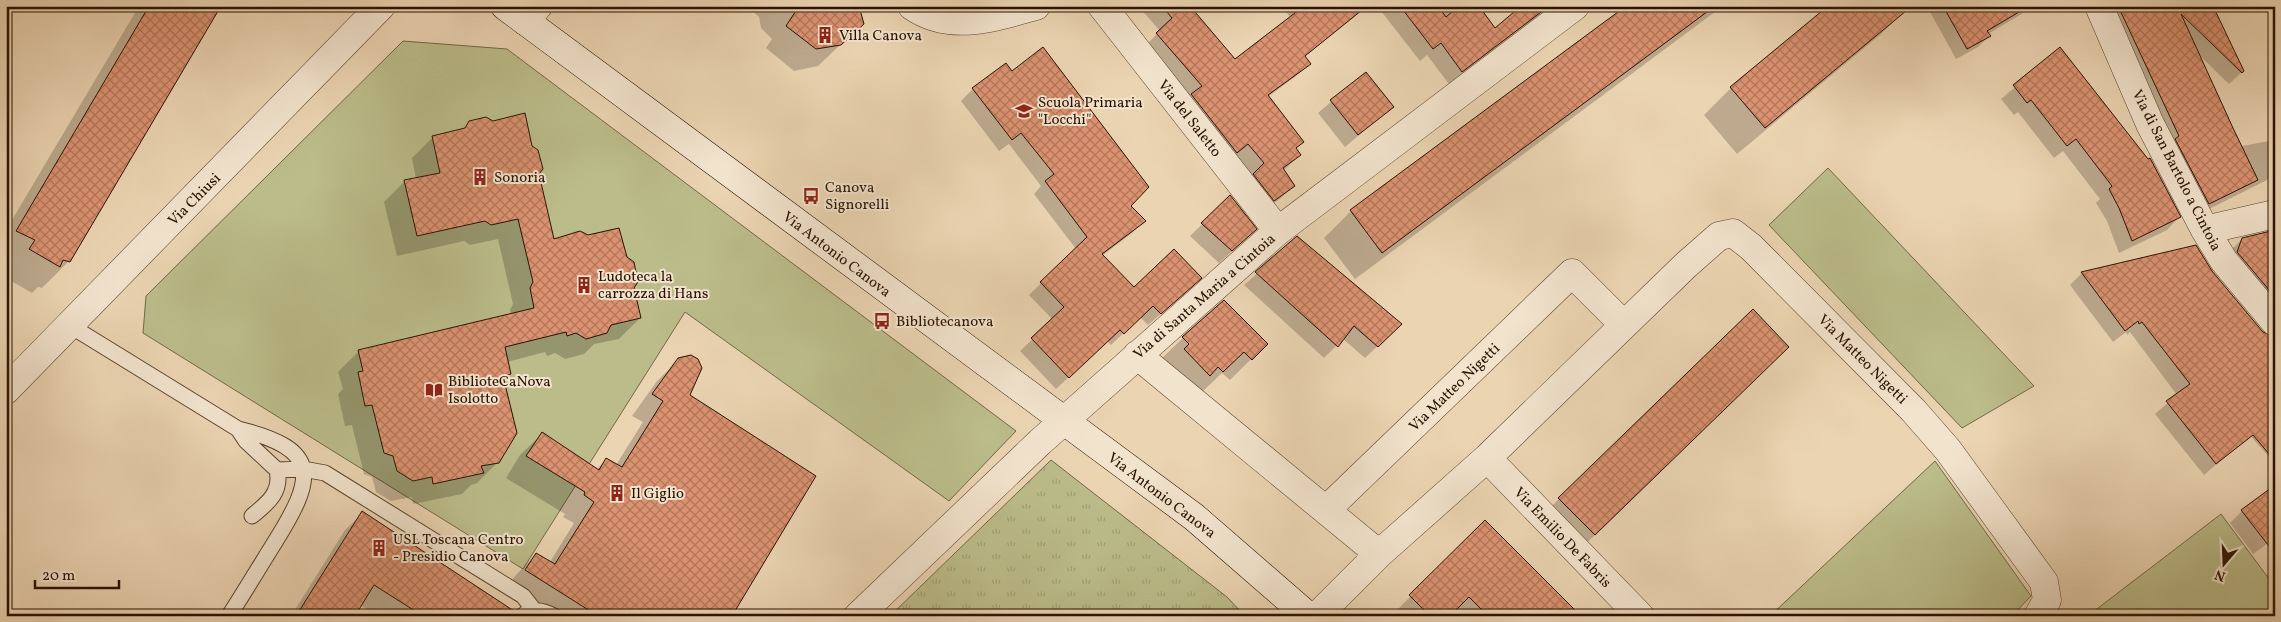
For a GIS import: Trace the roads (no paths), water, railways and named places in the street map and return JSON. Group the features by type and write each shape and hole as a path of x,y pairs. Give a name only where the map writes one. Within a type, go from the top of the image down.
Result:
{"street":[{"name":"Via Chiusi","path":"6,390 223,170 381,6"},
{"path":"912,6 930,15 958,22 978,21 1036,6"},
{"name":"Via del Saletto","path":"1102,6 1278,231"},
{"name":"Via di Santa Maria a Cintoia","path":"858,616 1063,421 1278,231 1575,6"},
{"name":"Via di San Bartolo a Cintoia","path":"2099,6 2150,124 2205,230 2224,261 2275,322"},
{"name":"Via Antonio Canova","path":"523,11 1063,421 1194,517 1308,616"},
{"path":"2205,230 2275,214"},
{"name":"Via Matteo Nigetti","path":"1317,616 1379,554 1487,458 1719,236 1733,233 1741,238 1902,398 1948,450 2044,582 2047,600 2038,616"},
{"name":"Via Matteo Nigetti","path":"1326,510 1572,273 1624,325"},
{"path":"1137,354 1379,554"},
{"name":"Via Emilio De Fabris","path":"1487,458 1640,616"}],"lane":[{"path":"69,325 238,429 262,435 284,445 296,455 303,469 304,480 301,497 292,516 228,616"},
{"path":"238,429 246,441 277,470 279,478 272,499 252,516"},
{"path":"277,470 303,469 325,473 523,596 528,613 543,611 554,616"}],"place":[{"name":"Villa Canova","path":"825,35"},
{"name":"Scuola Primaria \"Locchi\"","path":"1024,111"},
{"name":"Sonoria","path":"480,177"},
{"name":"Canova Signorelli","path":"811,196"},
{"name":"Ludoteca la carrozza di Hans","path":"584,285"},
{"name":"Bibliotecanova","path":"882,321"},
{"name":"BiblioteCaNova Isolotto","path":"434,390"},
{"name":"Il Giglio","path":"617,493"},
{"name":"USL Toscana Centro - Presidio Canova","path":"379,548"}]}
